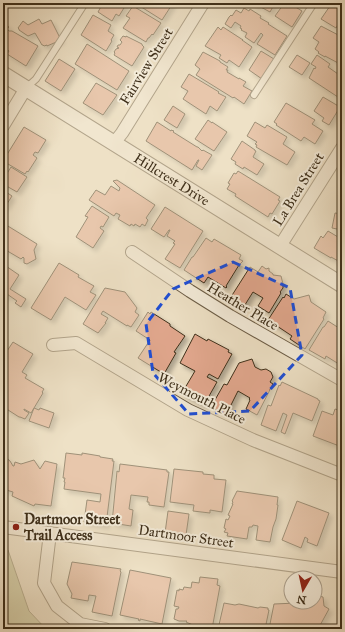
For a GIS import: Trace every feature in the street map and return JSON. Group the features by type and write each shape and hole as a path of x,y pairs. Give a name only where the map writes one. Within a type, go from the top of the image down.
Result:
{"street":[{"name":"Fairview Street","path":"114,143 203,3"},
{"name":"Hillcrest Drive","path":"3,74 342,285"},
{"path":"3,126 26,88"},
{"name":"La Brea Street","path":"280,246 342,148"},
{"name":"Heather Place","path":"132,252 217,308 342,380"},
{"name":"Weymouth Place","path":"53,346 76,343 188,410 253,440 342,475"},
{"name":"Dartmoor Street","path":"3,527 342,572"},
{"path":"50,533 44,583 57,606 80,624 105,629"}],"lane":[{"path":"26,88 36,79 85,3"},
{"path":"254,95 314,3"}],"highlighted area":[{"path":"233,262 290,288 302,355 250,411 189,414 153,373 146,324 173,289"}],"green space":[{"path":"3,549 8,550 29,611 46,629 3,629"}],"building":[{"path":"103,3 127,3 119,16 116,14 112,21 98,12"},
{"path":"135,3 173,3 162,20"},
{"path":"254,3 275,3 270,12 257,5 256,7 252,5"},
{"path":"280,3 289,3 302,11 292,27 275,16 283,5"},
{"path":"332,3 342,3 342,20 341,19 336,28 321,19"},
{"path":"133,6 161,23 146,42 123,28 130,18 126,16"},
{"path":"244,8 249,11 250,9 261,16 260,18 287,36 275,55 257,44 263,35 261,33 254,43 245,37 247,33 241,30 241,26 235,22 231,28 225,24 236,10 241,13"},
{"path":"93,15 111,25 108,31 114,35 106,51 81,35"},
{"path":"39,19 42,24 51,20 61,40 44,46 35,33 28,36 18,28 23,21 28,25"},
{"path":"3,23 9,27 7,29 9,31 12,31 38,46 26,66 7,54 9,51 8,50 5,54 3,52 5,48 3,46"},
{"path":"321,26 342,37 342,61 340,64 318,53 319,52 315,49 319,42 313,38"},
{"path":"218,27 221,30 223,27 252,47 239,67 229,60 227,63 219,58 221,55 205,46"},
{"path":"123,36 142,44 144,47 132,66 114,55 116,49 119,48 117,47 118,45 122,42 120,40"},
{"path":"87,44 129,71 117,90 75,64"},
{"path":"261,51 274,59 262,79 249,70"},
{"path":"203,52 228,67 226,70 228,70 227,72 246,82 243,86 252,91 244,104 196,75 200,69 195,65"},
{"path":"297,55 310,63 302,75 289,67"},
{"path":"317,55 330,64 328,67 338,74 340,70 342,71 341,99 309,78 316,67 311,64"},
{"path":"59,59 75,69 61,91 45,81"},
{"path":"189,74 226,97 217,111 210,106 206,114 183,99 188,91 181,87"},
{"path":"96,83 117,95 103,115 83,103"},
{"path":"323,97 340,107 329,125 322,121 324,118 314,111"},
{"path":"286,103 315,120 312,124 323,131 315,144 304,137 301,141 276,125 277,124 274,122"},
{"path":"173,106 185,114 177,128 164,120"},
{"path":"208,120 227,132 214,151 195,139"},
{"path":"157,122 171,131 174,131 173,132 202,151 203,150 212,155 202,170 196,166 199,160 192,170 146,141"},
{"path":"255,122 265,128 267,125 287,137 283,144 295,152 287,165 256,147 257,145 255,144 257,142 247,136"},
{"path":"24,127 46,140 38,153 35,152 33,155 37,158 25,174 3,161"},
{"path":"242,141 256,151 253,157 264,164 257,175 244,167 243,169 235,164 236,162 231,159"},
{"path":"11,167 27,177 17,192 3,184 3,180"},
{"path":"238,171 280,197 278,200 280,201 272,214 270,213 268,217 235,196 236,194 227,189 230,184 228,183 234,173 236,174"},
{"path":"117,180 155,205 146,218 148,220 145,226 142,224 140,227 135,224 134,226 131,224 130,226 118,219 120,215 116,213 114,216 89,200 96,190 105,195 111,186 119,191 120,188 113,181"},
{"path":"3,190 12,196 5,207 3,206"},
{"path":"92,206 109,217 103,227 101,226 100,228 104,231 93,248 76,237 88,217 85,216"},
{"path":"165,207 203,231 180,268 165,259 175,244 173,243 175,241 167,236 170,230 164,237 151,229"},
{"path":"335,213 342,214 342,230 332,228"},
{"path":"3,223 37,244 34,250 36,259 27,264 24,263 23,257 21,259 4,249"},
{"path":"328,231 338,237 340,235 342,236 342,263 314,248 321,236 323,238"},
{"path":"206,238 212,242 214,239 241,255 239,259 243,261 239,265 226,288 208,277 204,283 184,270"},
{"path":"59,263 79,275 78,277 94,286 90,292 96,295 86,310 65,297 51,320 31,308"},
{"path":"3,264 19,275 10,289 26,299 21,307 15,303 17,301 7,294 5,298 3,296"},
{"path":"262,266 266,269 269,268 269,271 273,275 281,276 283,284 281,293 269,313 258,306 263,298 253,292 243,308 229,300 250,267 258,272"},
{"path":"105,288 125,292 137,308 135,312 139,315 131,327 103,311 101,314 108,318 98,333 83,324"},
{"path":"286,294 294,299 309,295 311,302 326,312 323,318 324,319 305,349 290,339 292,336 268,320"},
{"path":"148,312 150,314 151,312 170,324 170,326 185,336 174,352 176,353 164,374 138,358 150,340 136,331"},
{"path":"328,321 342,330 342,366 326,356 325,359 309,350"},
{"path":"195,334 207,341 208,339 229,350 228,352 232,354 218,379 209,374 207,377 217,382 204,405 182,393 195,371 180,363"},
{"path":"13,342 33,354 22,372 27,375 25,378 44,389 31,413 24,409 29,413 25,419 19,417 3,406 3,357"},
{"path":"252,359 255,367 261,370 266,369 271,372 273,377 270,382 273,384 257,415 246,409 250,398 238,391 226,415 211,407 224,384 227,385 239,363"},
{"path":"282,382 320,401 312,421 293,413 285,434 281,432 287,415 283,413 276,431 261,425 268,405 271,406 279,385 280,386"},
{"path":"34,408 39,410 40,408 54,413 49,428 29,421"},
{"path":"335,409 342,411 342,447 313,436 322,411 333,415"},
{"path":"342,450 342,463 338,461"},
{"path":"66,453 82,455 82,453 113,459 112,461 114,461 106,525 84,522 87,500 100,502 101,494 64,489 65,478 63,478"},
{"path":"3,455 13,466 15,462 21,464 34,460 40,469 45,461 57,464 51,506 35,504 34,506 12,496 13,492 3,489"},
{"path":"120,464 167,470 167,472 169,472 164,507 149,505 149,502 147,502 148,497 131,495 129,509 133,510 131,526 112,523 117,471 119,472"},
{"path":"174,469 203,472 203,474 214,475 214,479 226,480 222,512 210,510 210,513 193,511 194,505 170,502"},
{"path":"237,491 278,497 276,519 270,542 256,540 258,526 253,525 252,527 249,527 247,539 227,536 228,533 224,532 226,529 224,528 226,519 228,520 230,516 228,515"},
{"path":"297,501 329,513 317,546 307,542 308,539 305,537 301,548 282,540"},
{"path":"168,511 189,514 186,535 165,533"},
{"path":"72,562 121,569 112,616 92,612 96,596 89,595 88,601 71,598 72,594 67,584"},
{"path":"130,570 171,578 162,624 140,619 140,621 138,620 139,619 120,615"},
{"path":"200,577 218,579 217,585 220,586 212,629 192,629 193,625 186,622 187,621 179,621 174,619 176,609 179,607 174,606 177,590 183,590 184,587 191,588 192,582 199,583"},
{"path":"323,597 324,606 329,609 318,629 269,629 274,604 283,604 283,610 323,610"},
{"path":"224,603 268,608 269,610 265,629 218,629"}],"place":[{"name":"Dartmoor Street Trail Access","path":"16,527"}]}
